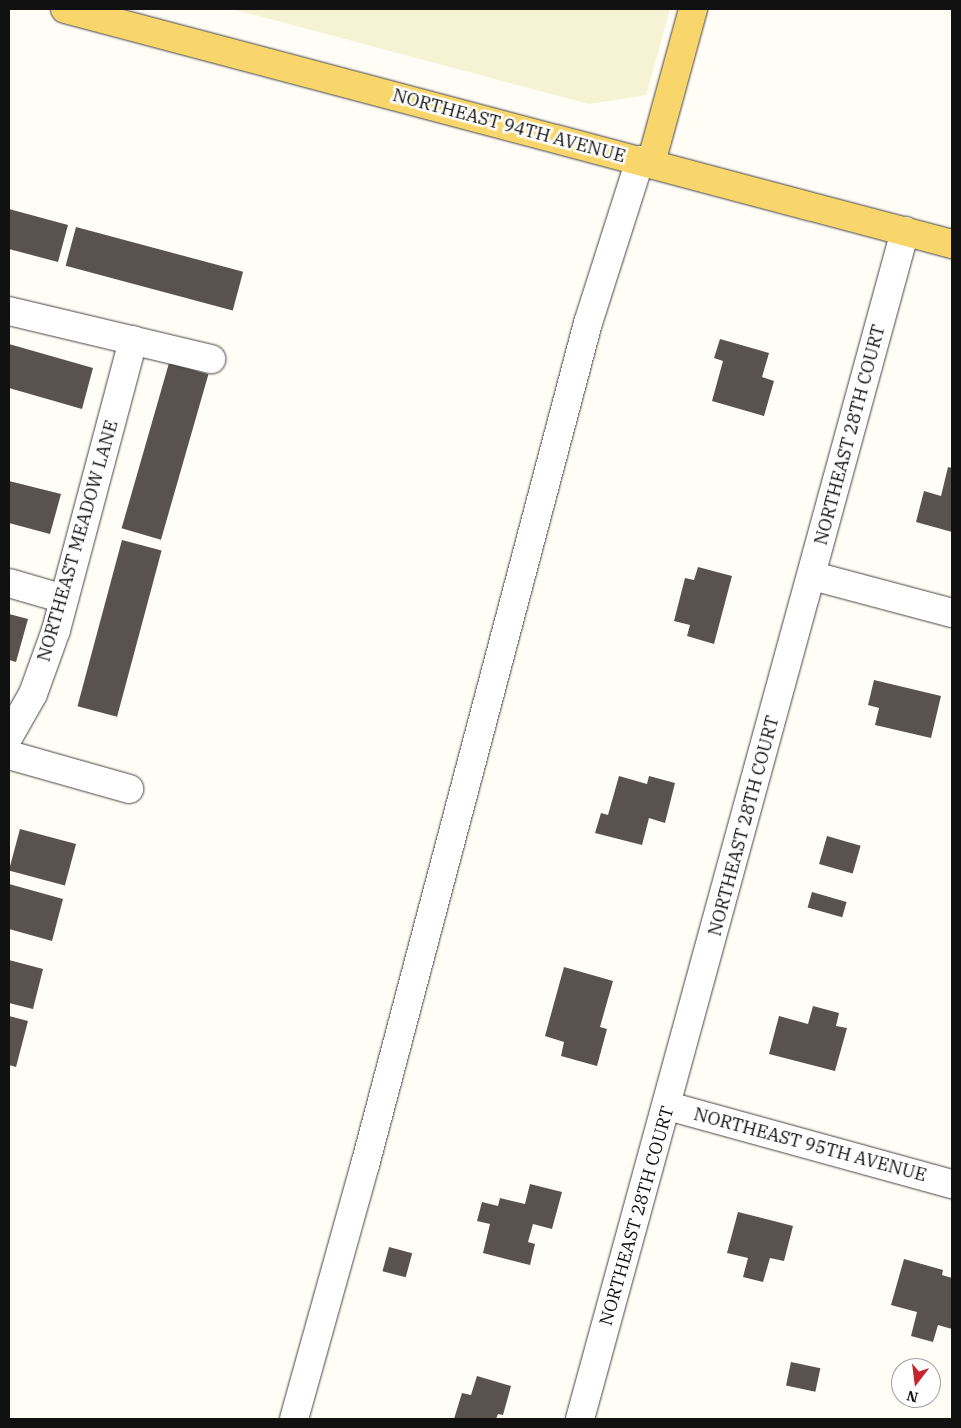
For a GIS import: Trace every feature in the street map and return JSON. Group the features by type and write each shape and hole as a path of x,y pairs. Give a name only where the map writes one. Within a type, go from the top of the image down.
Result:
{"main road":[{"name":"NORTHEAST 94TH AVENUE","path":"65,9 952,244"},
{"path":"646,162 693,9"}],"street":[{"path":"294,1419 365,1165 588,323 646,162"},
{"name":"NORTHEAST 28TH COURT","path":"580,1419 813,576 905,231"},
{"path":"9,311 211,359"},
{"name":"NORTHEAST MEADOW LANE","path":"9,736 33,694 64,599 133,340"},
{"path":"813,576 952,613"},
{"path":"9,584 64,599"},
{"path":"9,755 129,789"},
{"name":"NORTHEAST 95TH AVENUE","path":"668,1106 952,1184"}],"shaded area":[{"path":"232,9 670,9 646,95 589,104"}],"building":[{"path":"9,209 68,225 58,262 9,249"},
{"path":"76,227 243,272 233,310 66,266"},
{"path":"720,339 769,353 762,377 774,381 764,416 712,401 723,361 714,358"},
{"path":"9,344 93,368 82,409 9,388"},
{"path":"169,363 208,374 161,540 122,528"},
{"path":"948,467 952,468 952,532 916,522 924,491 941,496"},
{"path":"9,481 61,494 50,534 9,523"},
{"path":"122,540 162,551 117,717 77,706"},
{"path":"698,567 732,576 714,644 687,636 690,625 674,621 685,578 694,580"},
{"path":"9,614 28,619 16,662 9,660"},
{"path":"874,680 941,696 931,738 875,725 879,708 868,705"},
{"path":"619,776 647,784 649,776 675,783 665,823 649,818 642,845 595,833 601,813 608,815"},
{"path":"20,829 76,844 65,886 9,871"},
{"path":"827,836 861,846 853,874 819,864"},
{"path":"9,884 63,899 52,941 9,929"},
{"path":"812,892 847,902 842,917 808,907"},
{"path":"9,960 43,969 33,1009 9,1003"},
{"path":"564,967 613,981 600,1027 607,1029 597,1066 561,1056 564,1042 545,1036"},
{"path":"813,1006 839,1013 836,1026 847,1028 835,1071 769,1054 779,1016 808,1024"},
{"path":"9,1016 28,1021 16,1067 9,1065"},
{"path":"530,1184 562,1192 552,1229 533,1224 528,1242 535,1244 530,1265 483,1253 490,1224 477,1221 482,1202 498,1206 500,1198 525,1204"},
{"path":"738,1212 793,1226 784,1261 770,1258 763,1282 743,1277 748,1258 727,1253"},
{"path":"389,1247 412,1253 406,1277 383,1271"},
{"path":"904,1259 943,1270 942,1275 952,1278 952,1329 938,1325 933,1342 911,1336 917,1312 891,1305"},
{"path":"791,1362 820,1368 815,1392 786,1385"},
{"path":"477,1376 511,1386 503,1415 498,1414 496,1419 454,1419 462,1393 471,1395"}]}
